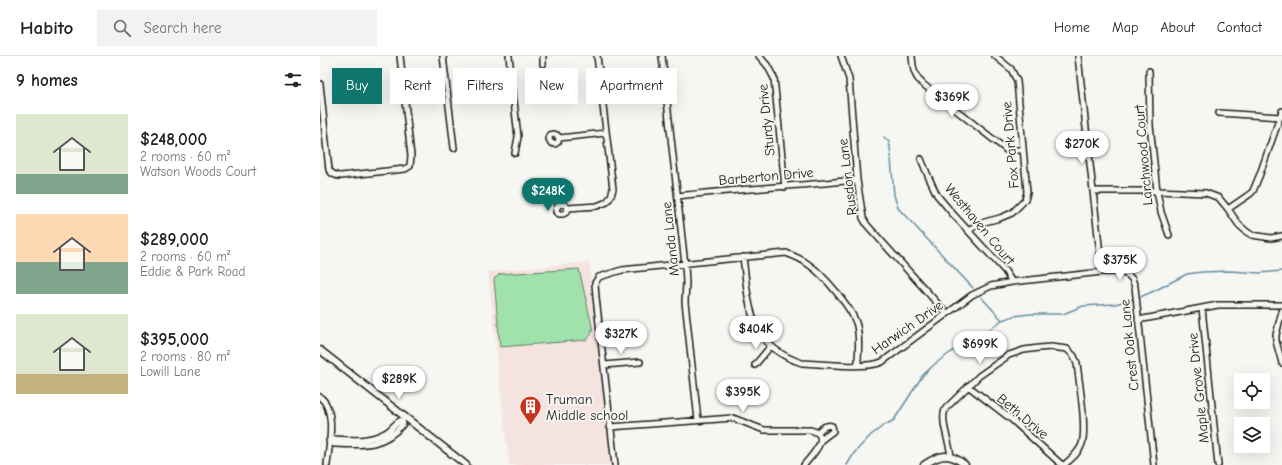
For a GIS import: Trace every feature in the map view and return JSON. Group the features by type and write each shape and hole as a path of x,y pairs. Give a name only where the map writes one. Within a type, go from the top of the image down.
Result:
{"street":[{"path":"320,84 331,172 337,176 341,176 405,169 410,166 410,156 400,56"},
{"path":"443,56 454,148"},
{"path":"509,56 518,137 515,153"},
{"path":"543,56 544,64"},
{"path":"568,208 597,206 608,202 613,189 597,56"},
{"name":"Manda Lane","path":"662,56 685,265 685,302 698,420"},
{"name":"Sturdy Drive","path":"758,56 767,65 774,78 785,187"},
{"name":"Rusdon Lane","path":"841,56 849,79 857,180 863,218 867,225 947,314"},
{"path":"912,56 914,72 918,80 1003,148 1006,150 1022,150"},
{"name":"Fox Park Drive","path":"969,231 978,224 1000,218 1012,212 1024,200 1027,192 1022,150 1017,81 1011,69 995,56"},
{"path":"1078,56 1102,272"},
{"name":"Larchwood Court","path":"1149,71 1150,125 1157,191 1161,212 1169,235"},
{"path":"1228,209 1253,191 1282,111"},
{"path":"1219,113 1281,117"},
{"path":"559,138 606,133"},
{"name":"Westhaven Court","path":"921,160 937,195 1005,271 1012,282"},
{"name":"Barberton Drive","path":"678,196 857,180"},
{"path":"1093,191 1206,192 1219,198 1239,224 1252,235 1272,238 1282,236"},
{"path":"615,465 596,297 595,283 599,277 622,270 685,265 786,253 802,259 815,270 835,291 853,314 858,329 858,366"},
{"name":"Harwich Drive","path":"743,257 752,318 759,332 770,347 789,358 802,363 858,366 882,362 972,295 991,286 1012,282 1102,272"},
{"name":"Crest Oak Lane","path":"1102,272 1121,272 1128,275 1132,279 1135,287 1154,465"},
{"path":"1138,320 1232,304 1282,305"},
{"name":"Maple Grove Drive","path":"1202,308 1218,465"},
{"path":"1282,311 1276,335 1276,341 1282,363"},
{"path":"755,365 770,347"},
{"path":"951,456 944,425 944,411 979,376 1009,355 1024,350 1052,347 1067,349 1074,356 1077,363 1084,426 1082,444 1079,450 1074,457 1063,465"},
{"path":"320,350 403,418 466,465"},
{"path":"604,365 640,362"},
{"name":"Beth Drive","path":"968,386 1011,419 1063,465"},
{"path":"320,397 326,403 330,415 330,441 326,465"},
{"path":"330,441 334,444 362,445 377,443 389,437 398,430 403,424 403,418"},
{"path":"610,427 733,418 764,430 810,430 818,432 821,436 821,440"},
{"path":"804,465 820,444 821,440 833,431 832,426 825,426 818,432"},
{"path":"924,465 939,457 951,456 958,459 965,465"}],"shaded area":[{"path":"589,262 614,465 509,465 488,272"}],"green space":[{"path":"579,269 592,326 592,332 586,340 500,347 494,279 500,274"}],"waterway":[{"path":"884,137 889,142 890,147 894,195 898,208 973,288"},
{"path":"1138,298 1187,274 1230,271 1259,273 1282,271"},
{"path":"981,297 1002,320"},
{"path":"847,465 855,452 871,435 894,420 923,375 936,363 957,348 982,335 1002,320 1014,316 1030,314 1063,314 1083,306 1115,304 1134,299"}],"place":[{"name":"Truman Middle school","path":"531,426"}]}
